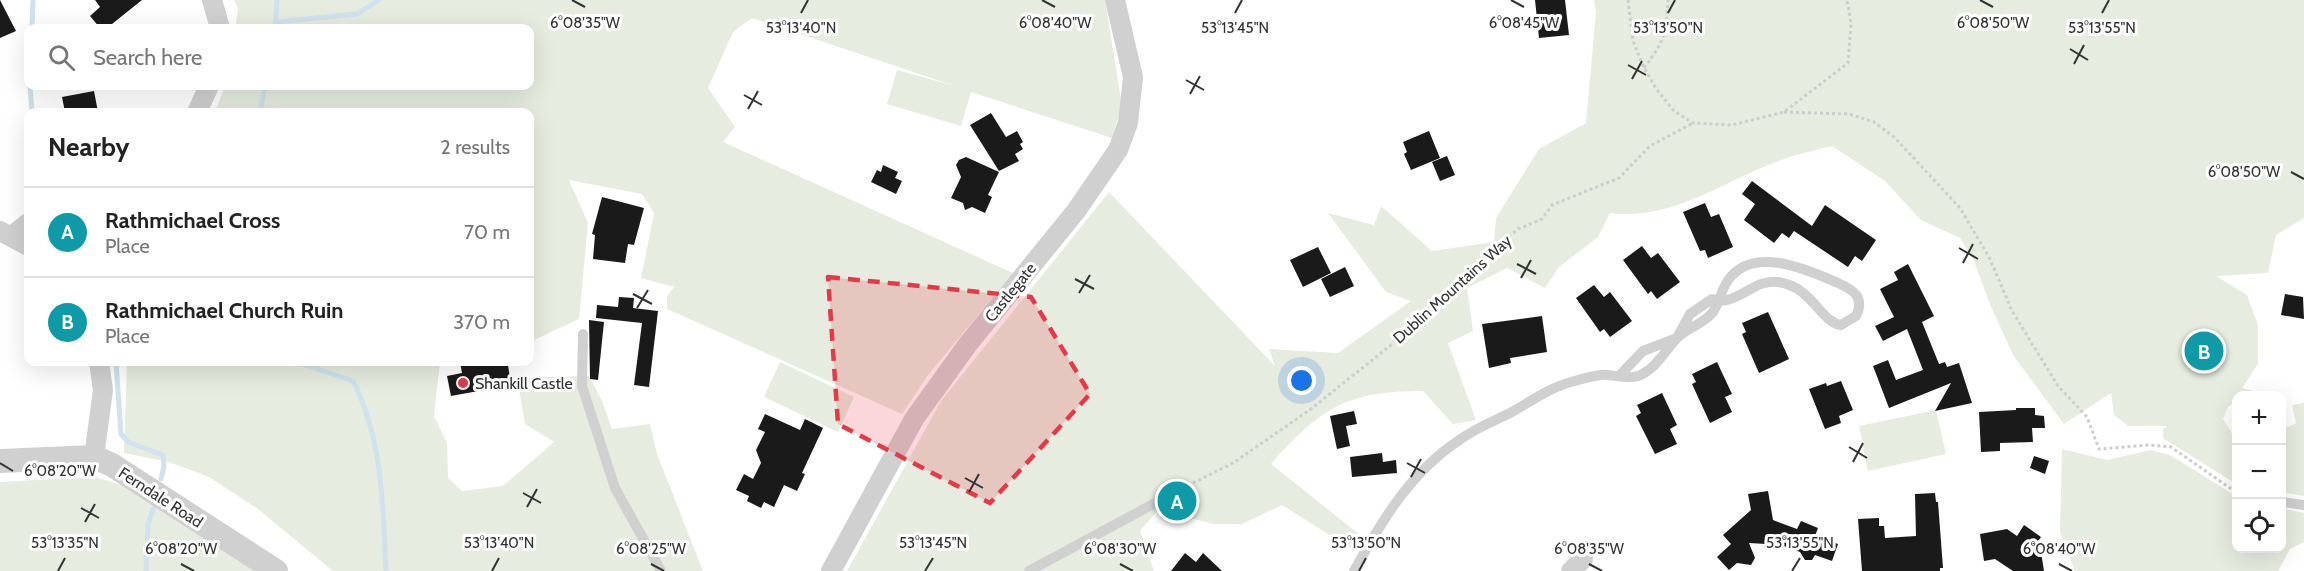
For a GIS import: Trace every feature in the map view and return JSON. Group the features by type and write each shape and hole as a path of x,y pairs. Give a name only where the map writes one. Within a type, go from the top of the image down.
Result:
{"street":[{"path":"212,0 219,24"},
{"name":"Castlegate","path":"831,571 914,419 968,344 1076,212 1118,150 1128,123 1133,77 1115,0"},
{"path":"199,108 207,90"},
{"path":"94,457 103,390 100,366"},
{"name":"Ferndale Road","path":"0,461 94,457 112,465 276,571"}],"lane":[{"path":"1354,571 1374,534 1407,487 1458,440 1550,390 1588,378 1639,376 1658,362 1677,338 1684,322 1696,309 1712,299 1718,301 1733,299 1758,285 1776,281 1809,296 1831,322 1841,325 1856,316 1860,302 1853,291 1821,273 1802,266 1778,263 1757,263 1743,267 1727,281 1718,301"},
{"path":"583,334 582,386 615,488 661,571"},
{"path":"1619,376 1643,351 1677,338"},
{"path":"1029,571 1183,488"},
{"path":"2286,503 2304,505"}],"path":[{"path":"1628,0 1633,41 1644,68 1657,90 1674,111 1693,123 1732,125 1784,112 1849,114 1874,122 1894,137 1960,208 1990,259 2012,311 2058,386 2087,417 2099,449 2148,445 2171,447 2232,489"},
{"path":"1644,68 1661,46 1666,31 1668,0"},
{"path":"1784,112 1848,63 1851,23 1847,0"},
{"name":"Dublin Mountains Way","path":"1183,488 1233,463 1311,409 1401,337 1468,271 1518,229 1542,219 1552,205 1620,178 1650,146 1693,123"}],"highlighted area":[{"path":"828,277 1031,297 1090,394 990,503 838,424"}],"shaded area":[{"path":"234,0 1105,0 1122,106 1112,138 971,92 961,126 887,104 897,70 955,86 752,18 733,32 708,88 735,127 723,142 1013,273 928,375 902,414 667,309 667,296 674,287 641,278 654,213 642,194 569,180 588,223 579,319 534,340 534,108 217,108 223,90 534,90 534,24 236,24 238,9"},
{"path":"1594,0 2304,0 2304,218 2276,235 2268,273 2216,276 2247,295 2258,325 2258,364 2242,388 2253,391 2232,391 2232,404 2228,407 2223,419 2232,434 2232,481 2163,438 2163,430 2167,426 2128,426 2114,415 2111,393 2064,424 2013,355 1989,302 1974,261 1960,238 1921,220 1885,181 1832,146 1766,166 1678,205 1633,214 1610,213 1598,237 1559,267 1545,288 1507,268 1467,288 1473,331 1448,343 1476,420 1453,424 1423,391 1396,392 1354,399 1321,416 1271,464 1365,539 1355,551 1282,505 1242,524 1214,524 1158,510 1140,531 1154,571 847,571 941,401 1109,192 1275,366 1269,349 1338,353 1411,301 1386,292 1328,213 1374,225 1381,206 1432,251 1494,242 1496,218 1539,149 1586,123 1596,12"},
{"path":"780,362 854,397 838,432 764,397"},
{"path":"127,366 440,366 434,416 447,443 448,478 462,491 503,486 554,442 525,424 517,378 589,376 602,401 612,429 650,424 657,454 703,571 333,571 258,509 209,477 169,462 124,453"},
{"path":"2304,403 2304,496 2286,493 2286,428 2296,423 2292,405"},
{"path":"1936,410 1946,454 1868,471 1859,426"},
{"path":"2062,449 2107,460 2151,450 2170,455 2232,494 2232,553 2286,553 2286,509 2304,513 2304,542 2290,549 2278,571 2075,571 2060,532"},
{"path":"95,477 135,489 261,571 0,571 0,482"}],"building":[{"path":"0,0 16,31 0,38"},
{"path":"95,0 142,0 112,24 97,24 90,16 100,7"},
{"path":"1535,0 1565,0 1569,35 1539,38"},
{"path":"94,91 97,108 64,108 62,97"},
{"path":"991,113 1006,137 1017,131 1023,142 1020,144 1023,149 1015,154 1019,161 999,171 970,125"},
{"path":"1429,131 1440,158 1411,170 1404,154 1407,152 1403,142"},
{"path":"1447,156 1455,175 1440,181 1432,162"},
{"path":"966,157 999,172 988,195 992,197 985,213 972,207 965,210 963,203 951,198 961,177 956,165 959,160"},
{"path":"883,165 898,172 895,178 902,181 896,194 871,182 877,170 881,172"},
{"path":"1752,181 1812,226 1825,205 1876,240 1862,261 1855,256 1848,267 1794,231 1789,238 1782,233 1774,243 1744,220 1755,204 1742,194"},
{"path":"602,197 644,208 634,245 628,244 625,263 593,259 595,235 592,234"},
{"path":"1705,203 1711,217 1719,214 1733,247 1708,258 1705,250 1700,251 1683,212"},
{"path":"1642,246 1651,258 1658,253 1680,282 1657,299 1651,291 1648,294 1623,260"},
{"path":"1318,247 1331,273 1303,287 1290,260"},
{"path":"1908,264 1934,316 1922,322 1939,364 1945,362 1947,367 1959,363 1972,403 1935,411 1951,383 1889,408 1873,366 1888,360 1896,380 1923,370 1907,329 1883,341 1875,326 1894,317 1880,289 1898,280 1894,272"},
{"path":"1345,267 1354,286 1330,297 1321,279"},
{"path":"1594,285 1604,297 1610,292 1632,321 1610,337 1604,329 1600,332 1576,298"},
{"path":"2285,294 2303,297 2304,319 2281,315"},
{"path":"619,297 634,298 633,308 658,311 649,387 634,385 642,323 596,318 597,305 618,307"},
{"path":"1768,312 1789,359 1759,373 1742,334 1746,332 1742,323"},
{"path":"1542,316 1547,352 1510,358 1511,363 1489,368 1482,324"},
{"path":"589,320 604,322 598,380 590,379"},
{"path":"1717,362 1732,394 1725,397 1732,412 1710,423 1692,384 1696,382 1692,374"},
{"path":"461,366 508,366 511,385 451,396 447,376 462,373"},
{"path":"1841,381 1853,410 1839,416 1841,423 1825,429 1809,389"},
{"path":"1662,393 1677,425 1670,429 1677,444 1655,454 1636,416 1641,413 1637,405"},
{"path":"2016,408 2035,408 2035,415 2044,416 2045,428 2032,428 2033,442 2000,443 2000,451 1981,452 1979,412 2016,410"},
{"path":"1354,411 1357,424 1346,426 1350,446 1337,449 1330,416"},
{"path":"765,414 800,430 805,419 823,428 802,473 805,474 797,491 784,485 774,507 764,502 761,508 747,501 749,496 736,490 744,474 753,479 761,463 756,450 765,432 758,429"},
{"path":"1382,453 1383,462 1396,460 1397,473 1352,477 1350,457"},
{"path":"2034,456 2049,461 2045,474 2030,468"},
{"path":"1768,491 1773,520 1797,529 1801,521 1818,528 1815,536 1838,544 1832,561 1815,555 1812,560 1805,560 1800,552 1771,541 1766,544 1749,543 1755,558 1751,565 1737,563 1729,570 1717,557 1731,544 1723,535 1751,510 1748,494"},
{"path":"1935,493 1936,502 1938,502 1943,568 1940,568 1940,571 1862,571 1858,519 1879,518 1879,526 1884,526 1885,538 1916,536 1915,494"},
{"path":"2024,525 2041,537 2034,547 2041,552 2044,571 2013,571 1995,559 1984,561 1980,534 2007,529 2017,536"},
{"path":"1185,553 1196,562 1203,553 1222,571 1171,571"}],"waterway":[{"path":"32,24 33,0"},
{"path":"275,24 277,0"},
{"path":"276,22 357,14 379,0"},
{"path":"30,90 32,108"},
{"path":"261,108 264,90"},
{"path":"116,366 121,434 128,442 163,455 164,466 161,479"},
{"path":"308,366 353,381 363,403 380,474 386,571"},
{"path":"146,571 148,525 153,509"}],"place":[{"name":"Rathmichael Church Ruin","path":"2204,351"},
{"name":"Shankill Castle","path":"463,383"},
{"name":"Rathmichael Cross","path":"1177,501"}]}
